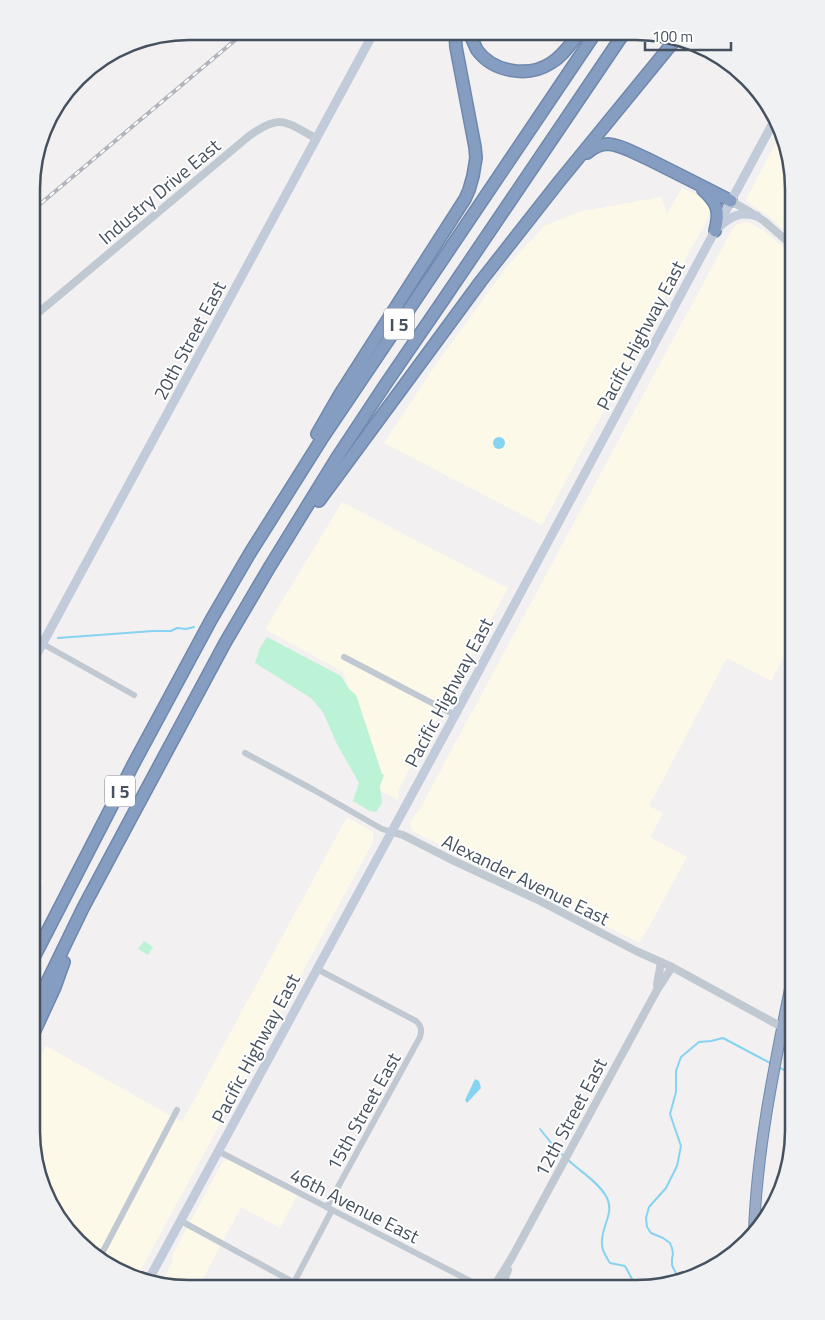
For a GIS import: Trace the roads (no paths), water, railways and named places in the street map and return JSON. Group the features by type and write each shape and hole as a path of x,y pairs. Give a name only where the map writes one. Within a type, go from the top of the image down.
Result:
{"highway":[{"path":"293,483 306,451 340,394 452,220 469,190 474,169 475,147 456,40"},
{"path":"472,40 485,58 500,67 518,72 538,69 550,64 561,55 573,40"},
{"name":"I 5","path":"40,947 134,763 211,620 293,483 322,437 591,40"},
{"name":"I 5","path":"40,996 83,908 225,643 298,519 385,385 619,40"},
{"path":"258,586 345,463 481,281 672,44"},
{"path":"578,160 598,146 610,144 629,151 731,201"},
{"path":"694,182 715,204 718,211 715,231"},
{"path":"40,1020 55,988 83,908"},
{"path":"755,1221 758,1182 772,1082 785,1014"}],"main road":[{"name":"20th Street East","path":"40,648 370,40"},
{"name":"Pacific Highway East","path":"151,1275 771,127"},
{"path":"715,231 736,215 749,213 757,216"}],"street":[{"name":"Industry Drive East","path":"40,311 262,127 283,122 316,138"},
{"path":"731,201 757,216 785,239"},
{"path":"42,644 134,695"},
{"path":"344,657 455,715"},
{"name":"Alexander Avenue East","path":"245,753 374,824 403,835 538,900 636,951 672,967 785,1029"},
{"name":"12th Street East","path":"657,990 661,962"},
{"name":"12th Street East","path":"498,1280 657,990 672,967"},
{"name":"15th Street East","path":"294,1280 420,1037 421,1028 415,1020 316,969"},
{"path":"103,1252 177,1110"},
{"name":"46th Avenue East","path":"218,1151 467,1280"},
{"path":"181,1221 283,1280"},
{"name":"12th Street East","path":"504,1280 511,1259"}],"water":[{"path":"497,437 501,437 505,443 501,449 497,449 493,445 493,441"},
{"path":"475,1079 479,1081 481,1088 467,1103 465,1100"}],"waterway":[{"path":"58,638 171,631 177,628 186,629 194,627"},
{"path":"676,1274 672,1265 673,1254 670,1243 651,1233 647,1227 646,1218 649,1207 666,1188 677,1166 681,1146 670,1114 676,1092 676,1071 681,1057 699,1042 723,1038 772,1064"},
{"path":"778,1067 785,1070"},
{"path":"540,1129 565,1157"},
{"path":"568,1160 594,1181 606,1196 609,1202 609,1214 603,1232 603,1250 610,1263 625,1266 632,1280"}],"railway":[{"path":"40,204 235,40"}]}
